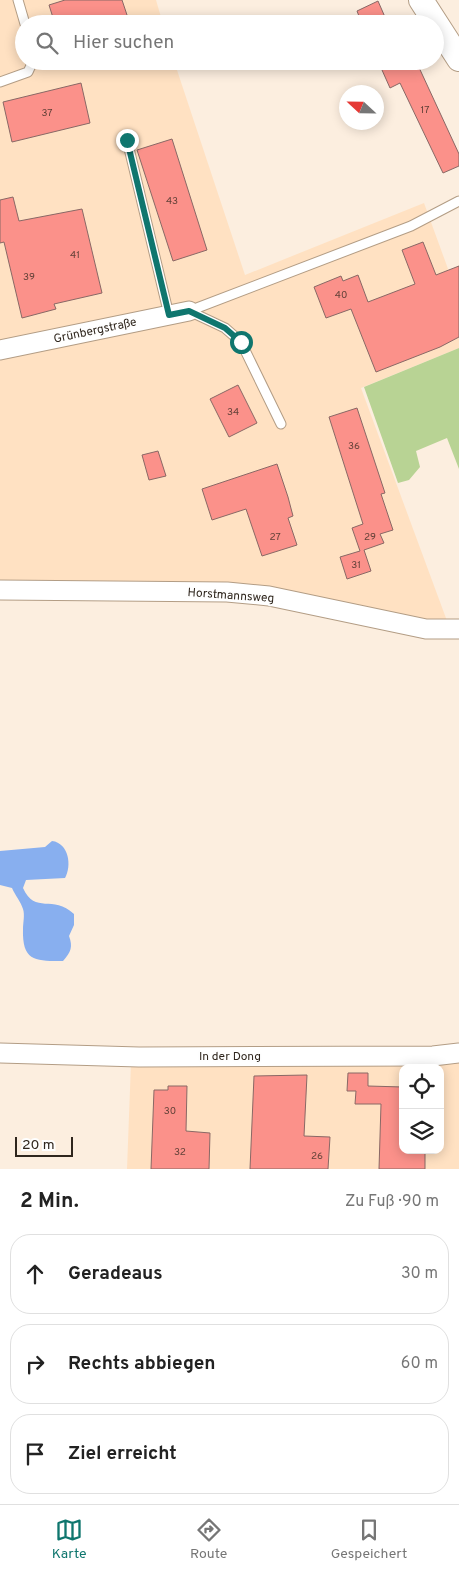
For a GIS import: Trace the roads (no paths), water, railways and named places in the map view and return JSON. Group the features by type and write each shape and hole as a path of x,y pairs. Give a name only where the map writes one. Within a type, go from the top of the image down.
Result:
{"street":[{"path":"421,0 431,15"},
{"path":"444,35 459,58"},
{"name":"Grünbergstraße","path":"0,350 189,311"},
{"name":"Horstmannsweg","path":"0,590 227,592 270,596 426,629 459,629"},
{"name":"In der Dong","path":"0,1052 139,1057 433,1056 459,1053"}],"lane":[{"path":"18,0 22,15"},
{"path":"0,82 29,70"},
{"path":"127,140 169,315"},
{"path":"189,311 411,226 459,202"},
{"path":"189,311 225,328 241,342 281,424"}],"water":[{"path":"52,841 62,846 68,856 65,878 26,880 23,888 33,901 59,905 74,914 74,925 69,936 70,949 63,961 38,960 28,954 23,940 24,914 22,906 12,888 0,885 0,851 45,847"}]}
